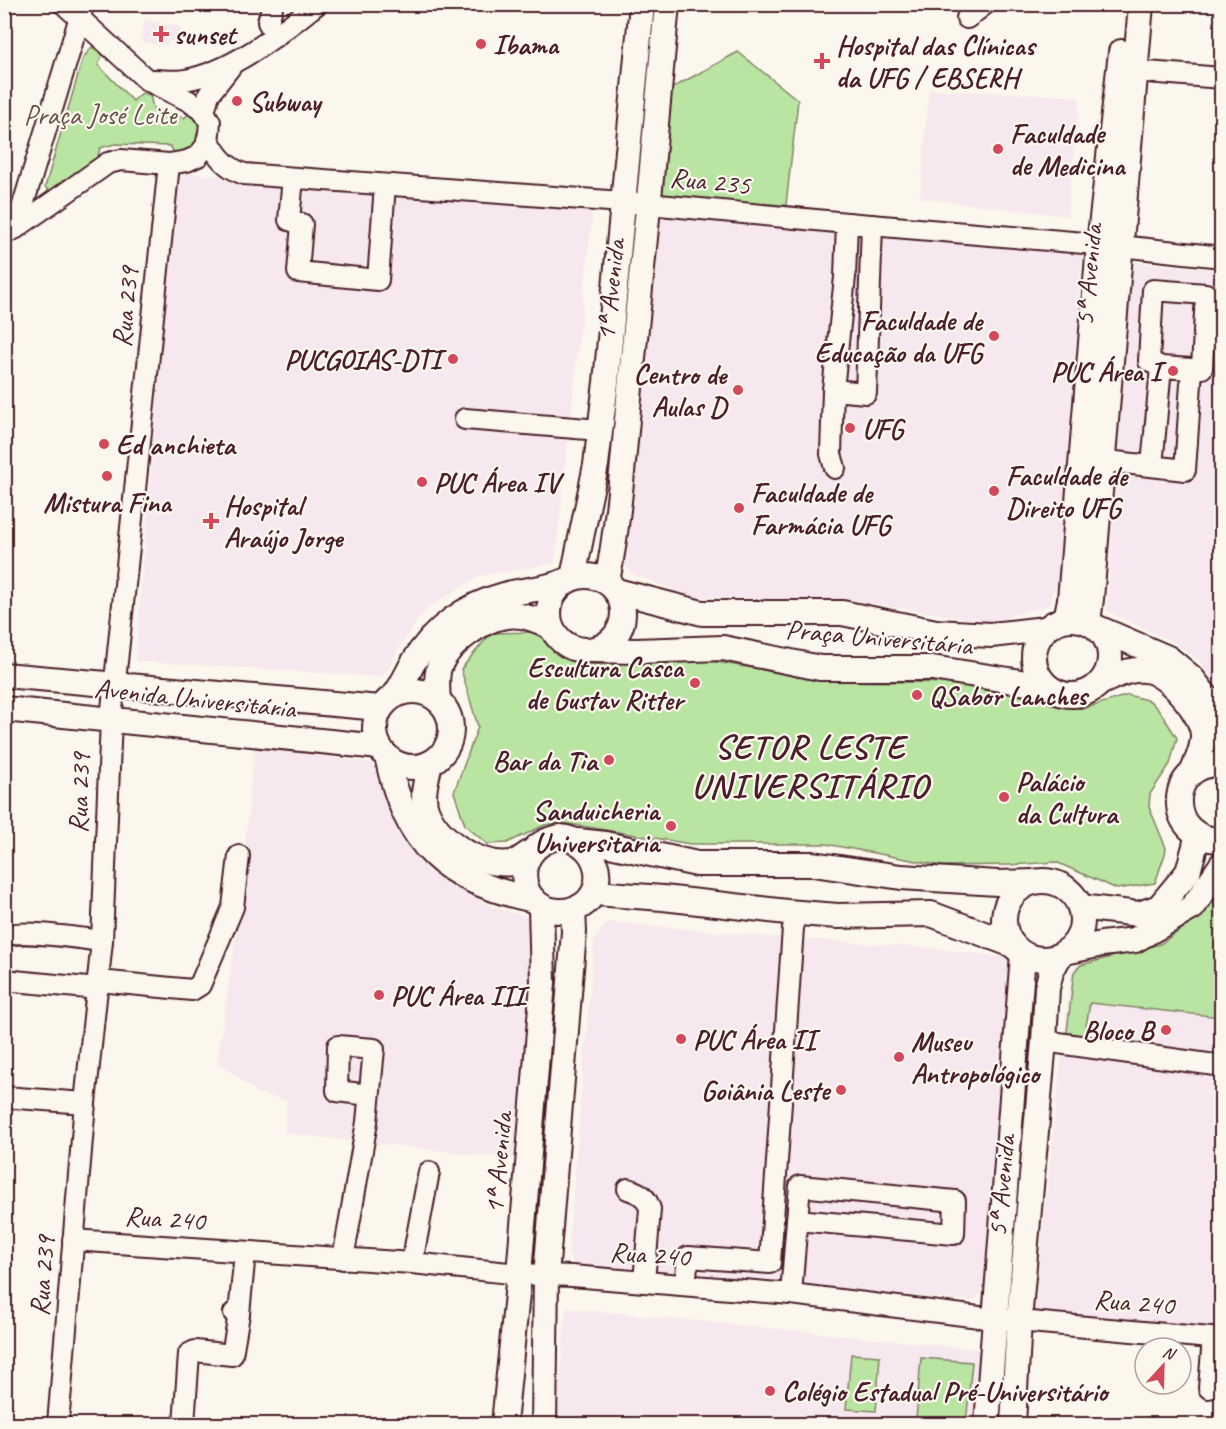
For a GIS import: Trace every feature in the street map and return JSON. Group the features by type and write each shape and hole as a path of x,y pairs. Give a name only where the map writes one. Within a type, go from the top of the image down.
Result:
{"main road":[{"name":"1ª Avenida","path":"572,578 596,465 625,202 642,4"},
{"name":"1ª Avenida","path":"612,587 667,4"},
{"name":"5ª Avenida","path":"1125,4 1128,70"},
{"name":"5ª Avenida","path":"1074,625 1070,600 1092,460 1110,245 1128,70 1142,4"},
{"path":"572,578 554,593 549,604 548,615 551,627 558,638 580,650 593,650 614,638 621,627 623,609 612,587 597,577 585,575 572,578 555,586 488,599 460,612 421,651 375,725 393,788 411,828 441,863 470,880 562,911 573,909 595,893 598,875 593,855 578,841"},
{"name":"Praça Universitária","path":"612,587 702,613 843,613 936,632 991,635 1074,625 1167,658 1192,678 1221,717"},
{"path":"438,700 436,687 439,669 465,634 508,615 537,620 551,627"},
{"path":"1074,625 1105,638 1110,649 1111,660 1108,672 1101,682 1093,689 1072,696 1051,689 1036,672 1034,649 1038,638 1074,625"},
{"name":"Praça Universitária","path":"593,650 723,648 820,668 932,668 1051,689"},
{"path":"1080,907 1139,914 1159,907 1188,872 1210,838 1187,826 1180,816 1177,799 1186,779 1193,771 1203,746 1203,733 1198,717 1171,682 1149,670 1126,671 1101,682"},
{"name":"Avenida Universitária","path":"4,675 115,685 388,702"},
{"path":"383,752 396,763 419,767 440,756 448,746 452,734 447,709 428,694 417,691 406,692 388,702"},
{"name":"Avenida Universitária","path":"4,709 111,719 383,752"},
{"path":"430,763 424,789 425,807 433,824 448,839 475,857 513,863 551,838 570,838 697,864 813,864 901,877 997,883 1045,881 1056,883 1066,889 1080,907 1082,920 1080,932 1074,944 1062,953"},
{"path":"1193,771 1203,766 1221,764"},
{"path":"531,852 524,868 524,882 537,903"},
{"path":"595,893 838,916 931,914 1033,958 1044,959 1062,953 1135,940 1193,907 1221,864"},
{"path":"1018,950 1007,937 1004,921 1005,908 1011,896 1021,887 1033,882"},
{"name":"1ª Avenida","path":"504,1425 543,983 537,903"},
{"name":"1ª Avenida","path":"544,1425 546,1276 574,932 573,909"},
{"name":"5ª Avenida","path":"987,1425 996,1319 1018,950"},
{"name":"5ª Avenida","path":"1013,1425 1019,1321 1047,988 1051,972 1062,953"},
{"path":"541,999 568,1000"}],"street":[{"path":"10,231 114,161 169,164 187,161 198,156 206,146 208,139 210,122 204,112 189,101 147,80 81,12 64,4"},
{"path":"273,4 268,22 276,36"},
{"path":"147,80 183,80 209,74 276,36 317,4"},
{"path":"967,18 985,4"},
{"path":"10,231 29,184 81,12"},
{"path":"204,112 209,94 235,61"},
{"path":"1128,70 1221,78"},
{"name":"Rua 235","path":"208,139 224,163 231,169 244,174 649,204 1221,257"},
{"name":"Rua 239","path":"57,1425 102,941 111,719 169,164"},
{"path":"293,178 289,219 302,224 298,272 378,280 385,184"},
{"path":"29,184 45,199 53,203"},
{"path":"835,468 831,454 833,390 847,223"},
{"path":"833,390 866,393 872,225"},
{"path":"844,278 870,277"},
{"path":"1153,290 1206,294 1213,322 1202,368 1161,367 1149,361 1153,290"},
{"path":"1152,466 1161,367"},
{"path":"1092,460 1185,470 1192,369"},
{"path":"465,419 600,430"},
{"path":"4,980 76,988 98,985 192,990 200,985 233,907 239,856"},
{"path":"685,1285 688,1257 770,1263 793,928"},
{"path":"4,937 9,933 26,933 102,941"},
{"path":"1044,1041 1221,1066"},
{"path":"343,1258 367,1122 369,1095"},
{"path":"4,1097 86,1103"},
{"path":"412,1263 429,1172"},
{"path":"791,1294 797,1220 800,1186 955,1201 954,1234 797,1220"},
{"path":"628,1189 641,1193 650,1209 644,1282"},
{"name":"Rua 240","path":"74,1240 412,1263 519,1274 572,1276 791,1294 996,1319 1217,1338"},
{"path":"184,1425 189,1354 195,1351 232,1355 245,1252"},
{"path":"1209,1388 1217,1338"}],"shaded area":[{"name":"sunset","path":"145,20 181,27 178,42 169,41 168,44 158,45 140,41"},
{"name":"Faculdade de Medicina","path":"929,89 1080,97 1067,216 920,198"},
{"name":"PUC Área IV","path":"176,172 583,206 592,216 555,563 480,576 427,608 404,640 383,677 135,661"},
{"name":"UFG","path":"655,210 1069,248 1082,256 1058,586 1052,591 1051,604 991,622 849,600 690,597 633,574 618,559"},
{"path":"1130,262 1221,270 1221,694 1201,662 1175,643 1107,611"},
{"name":"PUC Área III","path":"254,748 371,763 382,774 383,788 393,817 414,847 443,876 492,907 526,916 537,929 514,1159 284,1133 287,1100 257,1093 217,1061 238,923"},
{"path":"1221,877 1221,1332 1033,1316 1071,971 1079,962 1156,940"},
{"path":"609,922 932,948 1011,958 1016,969 987,1290 973,1301 761,1282 578,1270 568,1254 594,940"},
{"name":"Colégio Estadual Pré-Universitário","path":"566,1308 977,1349 984,1352 977,1424 556,1424"}],"green space":[{"name":"Praça José Leite","path":"92,47 103,54 98,65 133,101 142,93 150,95 153,108 184,118 193,110 203,118 196,149 175,154 170,146 115,144 100,148 97,161 50,192 45,187 83,58"},
{"path":"738,52 798,100 785,213 660,198 672,88"},
{"path":"539,632 588,665 710,661 832,681 961,683 1083,709 1128,695 1150,701 1161,713 1177,738 1170,764 1150,794 1149,807 1166,848 1155,883 1117,889 1056,862 943,866 826,844 691,844 563,823 545,825 507,843 487,844 465,825 454,792 478,727 461,669 491,633"},
{"path":"1221,887 1221,1017 1090,1003 1083,1043 1066,1041 1074,972 1081,965 1160,944 1201,916"},
{"path":"851,1354 880,1356 876,1411 846,1409"},
{"path":"921,1358 972,1362 966,1424 916,1419"}],"place":[{"name":"sunset","path":"161,34"},
{"name":"Ibama","path":"481,44"},
{"name":"Hospital das Clínicas da UFG / EBSERH","path":"822,61"},
{"name":"Subway","path":"237,101"},
{"name":"Faculdade de Medicina","path":"998,149"},
{"name":"Faculdade de Educação da UFG","path":"994,336"},
{"name":"PUCGOIAS-DTI","path":"453,359"},
{"name":"PUC Área I","path":"1173,371"},
{"name":"Centro de Aulas D","path":"738,390"},
{"name":"UFG","path":"850,428"},
{"name":"Ed anchieta","path":"104,444"},
{"name":"Mistura Fina","path":"107,476"},
{"name":"PUC Área IV","path":"422,482"},
{"name":"Faculdade de Direito UFG","path":"994,491"},
{"name":"Faculdade de Farmácia UFG","path":"739,508"},
{"name":"Hospital Araújo Jorge","path":"211,521"},
{"name":"Escultura Casca de Gustav Ritter","path":"695,683"},
{"name":"QSabor Lanches","path":"917,695"},
{"name":"Bar da Tia","path":"609,760"},
{"name":"Palácio da Cultura","path":"1004,797"},
{"name":"Sanduicheria Universitaria","path":"671,826"},
{"name":"PUC Área III","path":"379,995"},
{"name":"Bloco B","path":"1166,1030"},
{"name":"PUC Área II","path":"681,1039"},
{"name":"Museu Antropológico","path":"899,1057"},
{"name":"Goiânia Leste","path":"841,1090"},
{"name":"Colégio Estadual Pré-Universitário","path":"770,1391"}],"district":[{"name":"SETOR LESTE UNIVERSITÁRIO","path":"810,766"}]}
